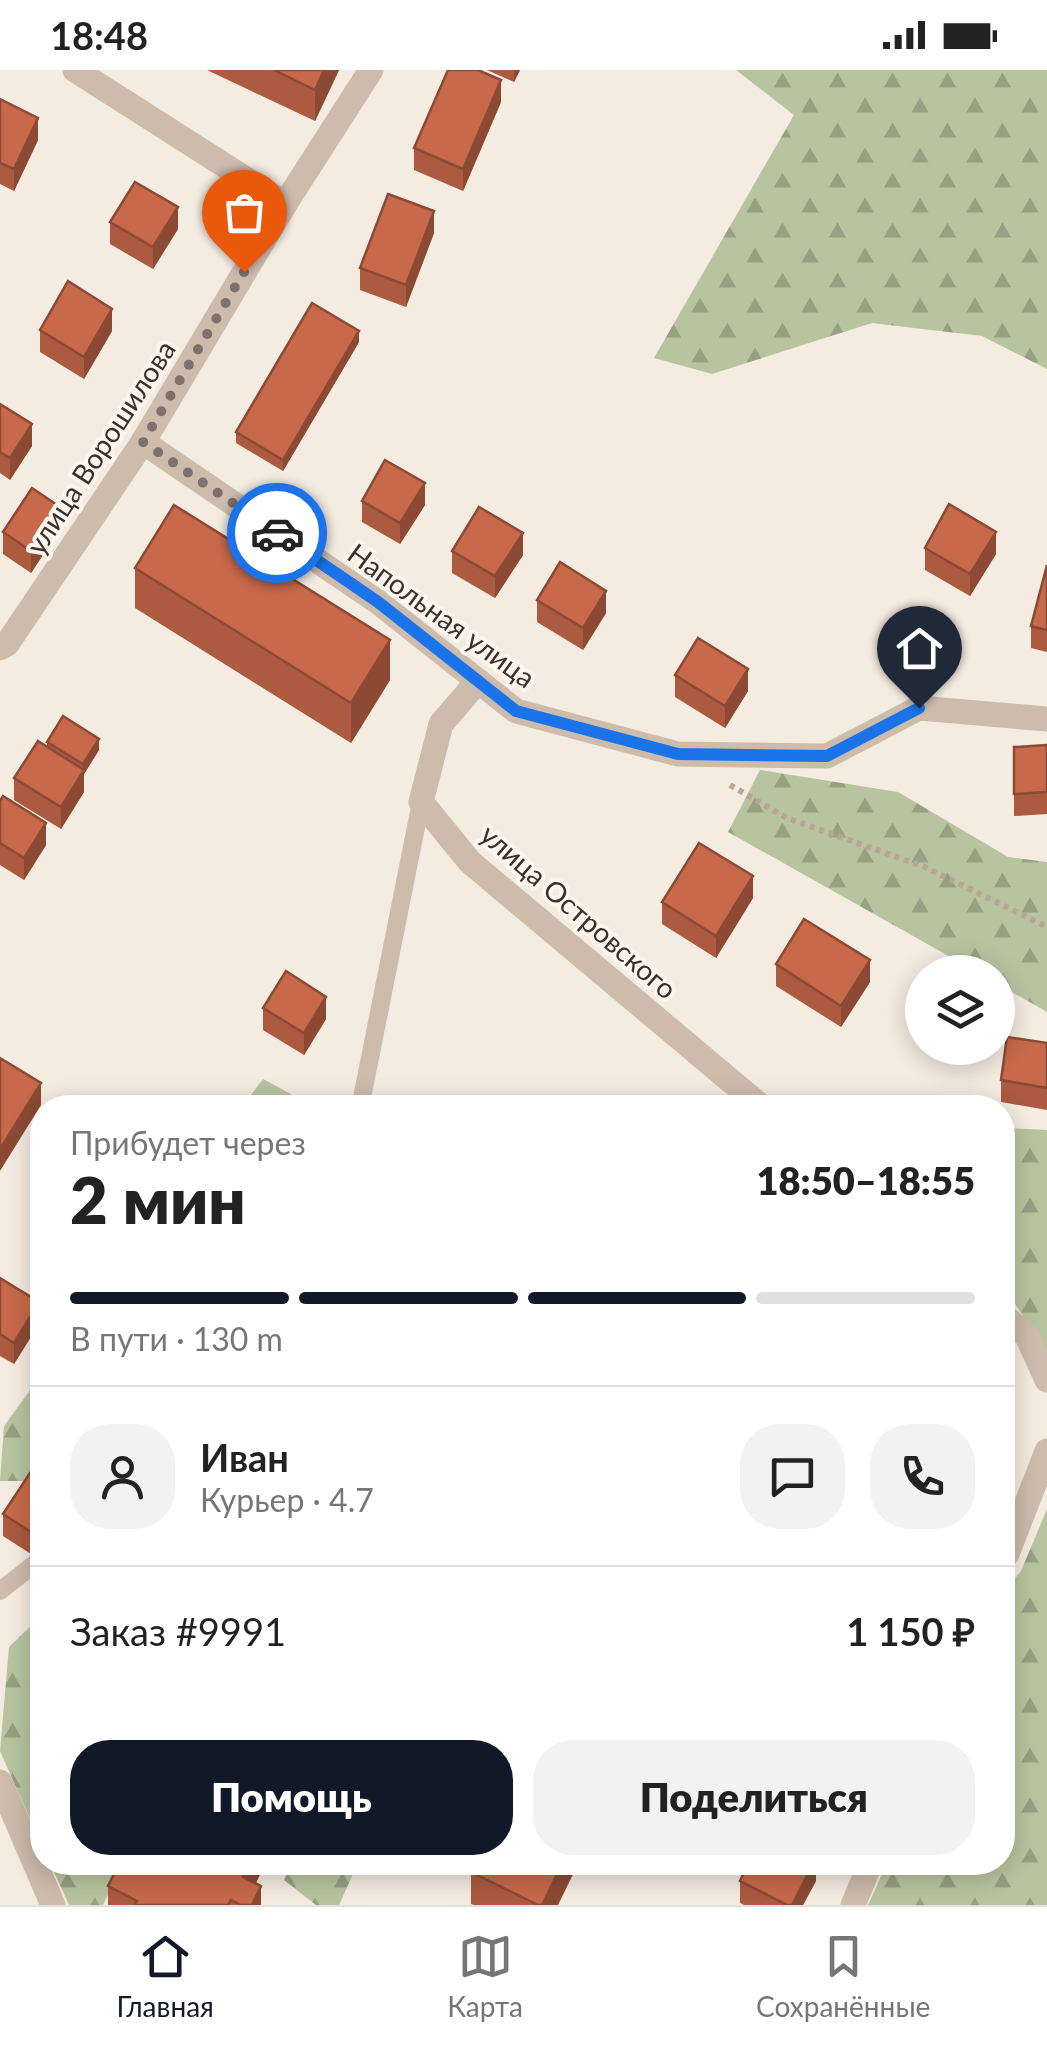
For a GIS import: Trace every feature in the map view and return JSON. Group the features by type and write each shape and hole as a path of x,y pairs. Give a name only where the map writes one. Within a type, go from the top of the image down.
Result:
{"street":[{"path":"76,70 285,204"},
{"name":"улица Ворошилова","path":"0,648 8,644 143,442 285,204 371,70"},
{"name":"Напольная улица","path":"143,442 378,602 516,711 678,754 827,756 919,708 1047,719"},
{"path":"422,802 441,724 478,681"},
{"name":"улица Островского","path":"422,802 470,862 748,1095"},
{"path":"1015,1325 1028,1336 1047,1380"},
{"path":"1015,1528 1047,1451"},
{"path":"0,1782 30,1852"},
{"path":"40,1875 53,1905"},
{"path":"853,1905 866,1875"}],"lane":[{"path":"363,1095 422,802"},
{"path":"0,1591 30,1567"}],"path":[{"path":"725,782 787,818 925,867 1047,927"}],"green space":[{"path":"736,70 1047,70 1047,369 982,336 872,323 712,374 654,358 794,115"},
{"path":"760,770 898,792 1008,857 1047,862 1047,1012 1015,994 1015,955 947,955 728,832"},
{"path":"263,1079 293,1095 251,1095"},
{"path":"1015,1129 1047,1130 1047,1350 1015,1304"},
{"path":"30,1390 30,1481 0,1481 4,1426"},
{"path":"1047,1509 1047,1905 868,1905 882,1875 1015,1875 1015,1578"},
{"path":"30,1627 30,1819 0,1751 9,1647"},
{"path":"55,1875 117,1875 103,1905 69,1905"},
{"path":"286,1875 353,1875 339,1905 316,1905 284,1880"}],"building":[{"path":"274,70 324,70 315,90"},
{"path":"448,70 478,70 501,80 463,169 414,148"},
{"path":"0,99 38,118 14,169 0,163"},
{"path":"135,182 178,207 153,247 110,222"},
{"path":"388,194 434,211 406,285 360,268"},
{"path":"68,281 112,309 84,357 40,330"},
{"path":"312,303 359,331 283,460 236,432"},
{"path":"0,404 32,424 10,458 0,452"},
{"path":"385,460 425,483 400,523 362,501"},
{"path":"32,488 60,507 31,551 3,532"},
{"path":"949,504 996,532 970,574 925,548"},
{"path":"174,505 390,640 351,703 135,568"},
{"path":"479,507 523,533 495,576 452,551"},
{"path":"560,562 606,591 583,628 537,600"},
{"path":"1047,565 1047,630 1031,626"},
{"path":"698,638 748,669 725,706 675,675"},
{"path":"63,716 99,739 83,764 47,742"},
{"path":"38,741 84,770 61,807 14,778"},
{"path":"1047,745 1047,792 1014,794 1014,747"},
{"path":"3,796 46,823 24,858 0,843"},
{"path":"699,843 753,876 716,936 662,902"},
{"path":"804,919 870,960 841,1006 776,964"},
{"path":"286,971 326,997 304,1033 263,1008"},
{"path":"1015,1038 1047,1043 1047,1088 1001,1080 1003,1065 1015,1065"},
{"path":"0,1058 41,1083 30,1095 0,1149"},
{"path":"0,1278 30,1296 30,1317 14,1343 0,1334"},
{"path":"30,1473 30,1531 3,1514"},
{"path":"114,1875 244,1875 261,1886 252,1905 231,1900 228,1905 134,1905 137,1901 108,1886"},
{"path":"477,1875 557,1875 542,1905"},
{"path":"743,1875 807,1875 792,1905 740,1881"}],"way so far":[{"path":"244,272 143,442 277,533"}],"route":[{"path":"277,533 378,602 516,711 678,754 827,756 919,708"}]}
